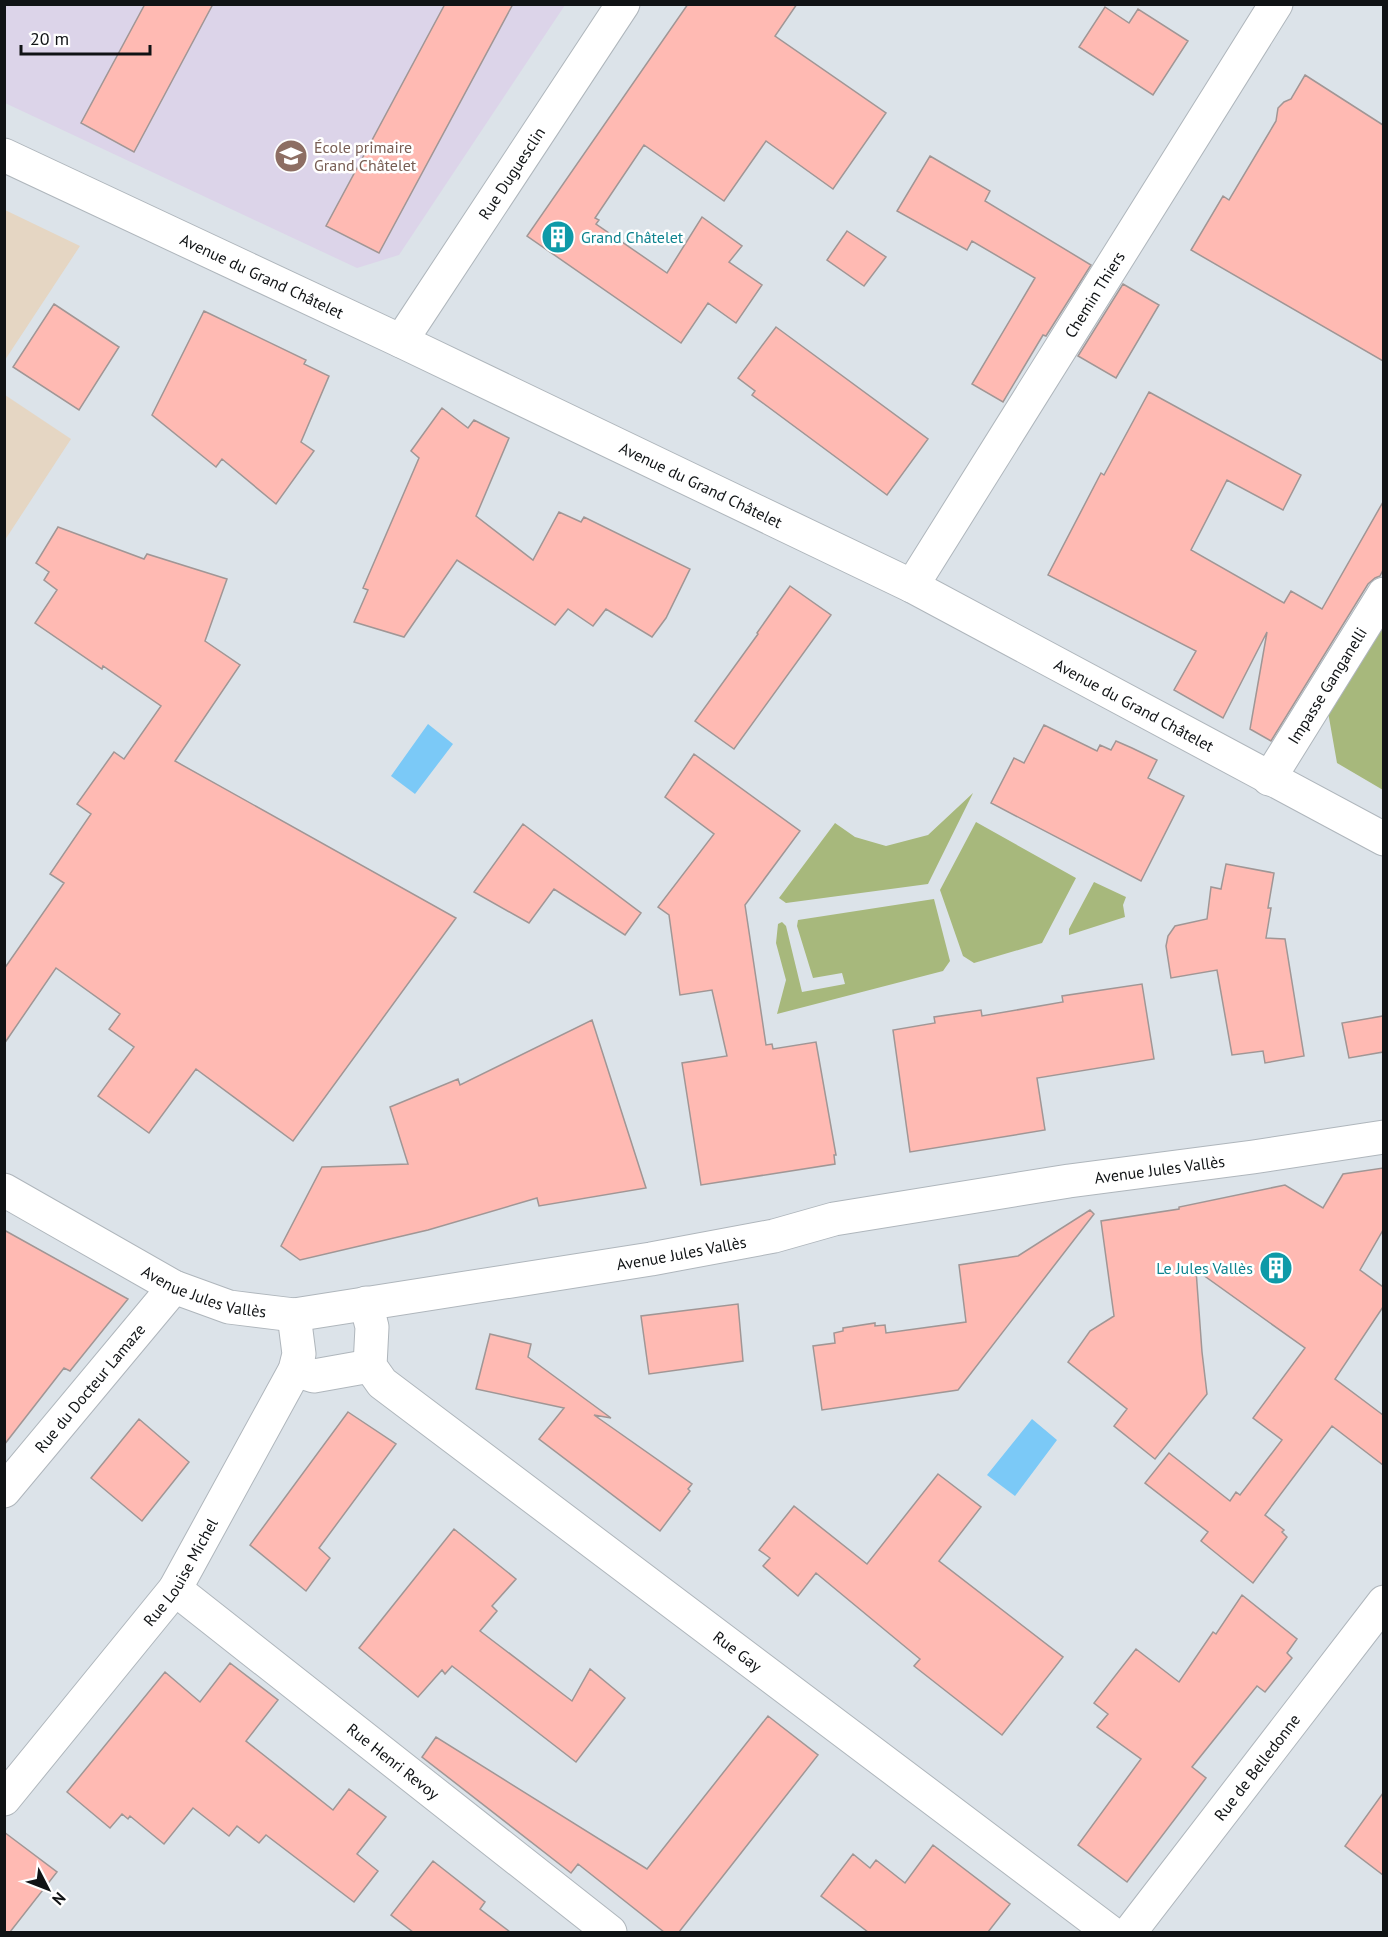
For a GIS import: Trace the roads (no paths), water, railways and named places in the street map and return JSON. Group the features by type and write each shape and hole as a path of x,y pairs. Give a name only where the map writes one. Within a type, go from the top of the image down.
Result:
{"street":[{"name":"Rue Duguesclin","path":"401,341 623,4"},
{"name":"Chemin Thiers","path":"912,586 1276,4"},
{"name":"Avenue du Grand Châtelet","path":"4,155 401,341 912,586 1383,839"},
{"name":"Impasse Ganganelli","path":"1269,779 1383,594"},
{"name":"Avenue Jules Vallès","path":"4,1190 174,1287 229,1307 294,1315 651,1259 774,1236 834,1220 1069,1181 1383,1137"},
{"name":"Rue du Docteur Lamaze","path":"4,1491 174,1287"},
{"path":"295,1370 314,1376 370,1366 372,1328 366,1303"},
{"name":"Rue Louise Michel","path":"4,1799 175,1589 295,1370 299,1354 294,1315"},
{"name":"Rue Gay","path":"370,1366 382,1383 1110,1932"},
{"name":"Rue Henri Revoy","path":"175,1589 610,1932"},
{"name":"Rue de Belledonne","path":"1130,1932 1383,1602"}],"water":[{"path":"428,724 453,744 415,794 391,776"},
{"path":"1032,1419 1057,1440 1015,1496 987,1475"}],"place":[{"name":"École primaire Grand Châtelet","path":"291,156"},
{"name":"Grand Châtelet","path":"558,237"},
{"name":"Le Jules Vallès","path":"1276,1268"}]}
